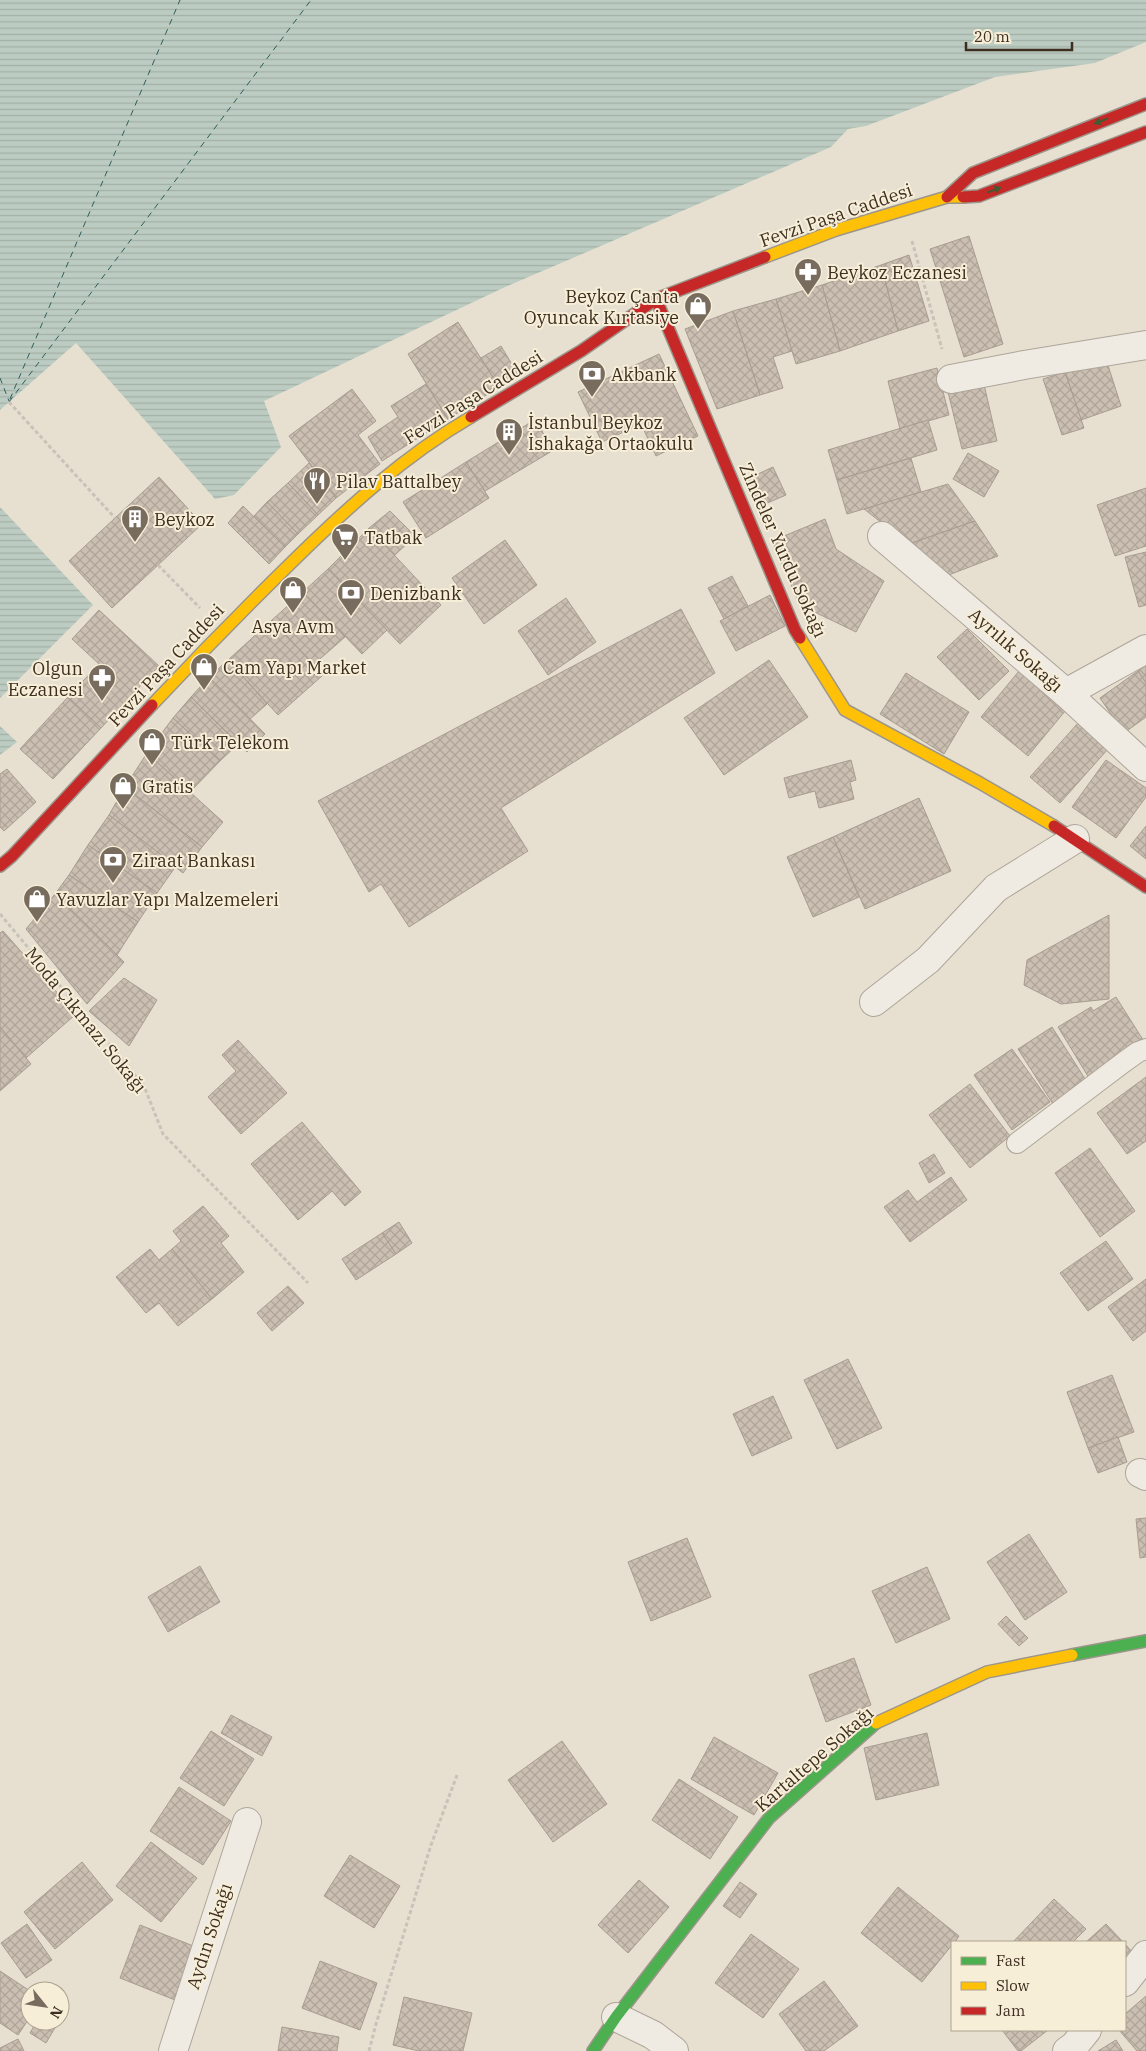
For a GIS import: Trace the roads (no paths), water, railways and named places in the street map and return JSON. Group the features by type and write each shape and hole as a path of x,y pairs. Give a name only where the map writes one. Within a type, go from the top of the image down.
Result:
{"main road":[{"name":"Fevzi Paşa Caddesi","path":"947,197 974,173 1146,104"},
{"name":"Fevzi Paşa Caddesi","path":"0,866 12,856 221,630 386,475 448,430 581,351 656,299 836,230 947,197 979,196 1146,132"},
{"name":"Zindeler Yurdu Sokağı","path":"656,299 795,630 845,710 980,783 1075,839 1146,887"},
{"name":"Kartaltepe Sokağı","path":"593,2051 616,2017 769,1818 877,1722 986,1672 1146,1641"}],"street":[{"path":"951,379 1146,344"},
{"name":"Ayrılık Sokağı","path":"882,536 1066,693 1146,767"},
{"path":"1066,693 1146,649"},
{"path":"874,1002 928,960 996,888 1075,839"},
{"name":"Aydın Sokağı","path":"173,2051 247,1822"},
{"path":"1126,1981 1146,1955"},
{"path":"616,2017 653,2035 674,2051"},
{"path":"1068,2051 1086,2031"}],"lane":[{"path":"1017,1143 1124,1062 1146,1049"}],"place":[{"name":"Beykoz Eczanesi","path":"808,296"},
{"name":"Beykoz Çanta Oyuncak Kırtasiye","path":"698,330"},
{"name":"Akbank","path":"592,398"},
{"name":"İstanbul Beykoz İshakağa Ortaokulu","path":"509,456"},
{"name":"Pilav Battalbey","path":"317,505"},
{"name":"Beykoz","path":"135,543"},
{"name":"Tatbak","path":"345,561"},
{"name":"Asya Avm","path":"293,614"},
{"name":"Denizbank","path":"351,617"},
{"name":"Cam Yapı Market","path":"204,691"},
{"name":"Olgun Eczanesi","path":"102,702"},
{"name":"Türk Telekom","path":"152,766"},
{"name":"Gratis","path":"123,810"},
{"name":"Ziraat Bankası","path":"113,884"},
{"name":"Yavuzlar Yapı Malzemeleri","path":"37,923"}]}
